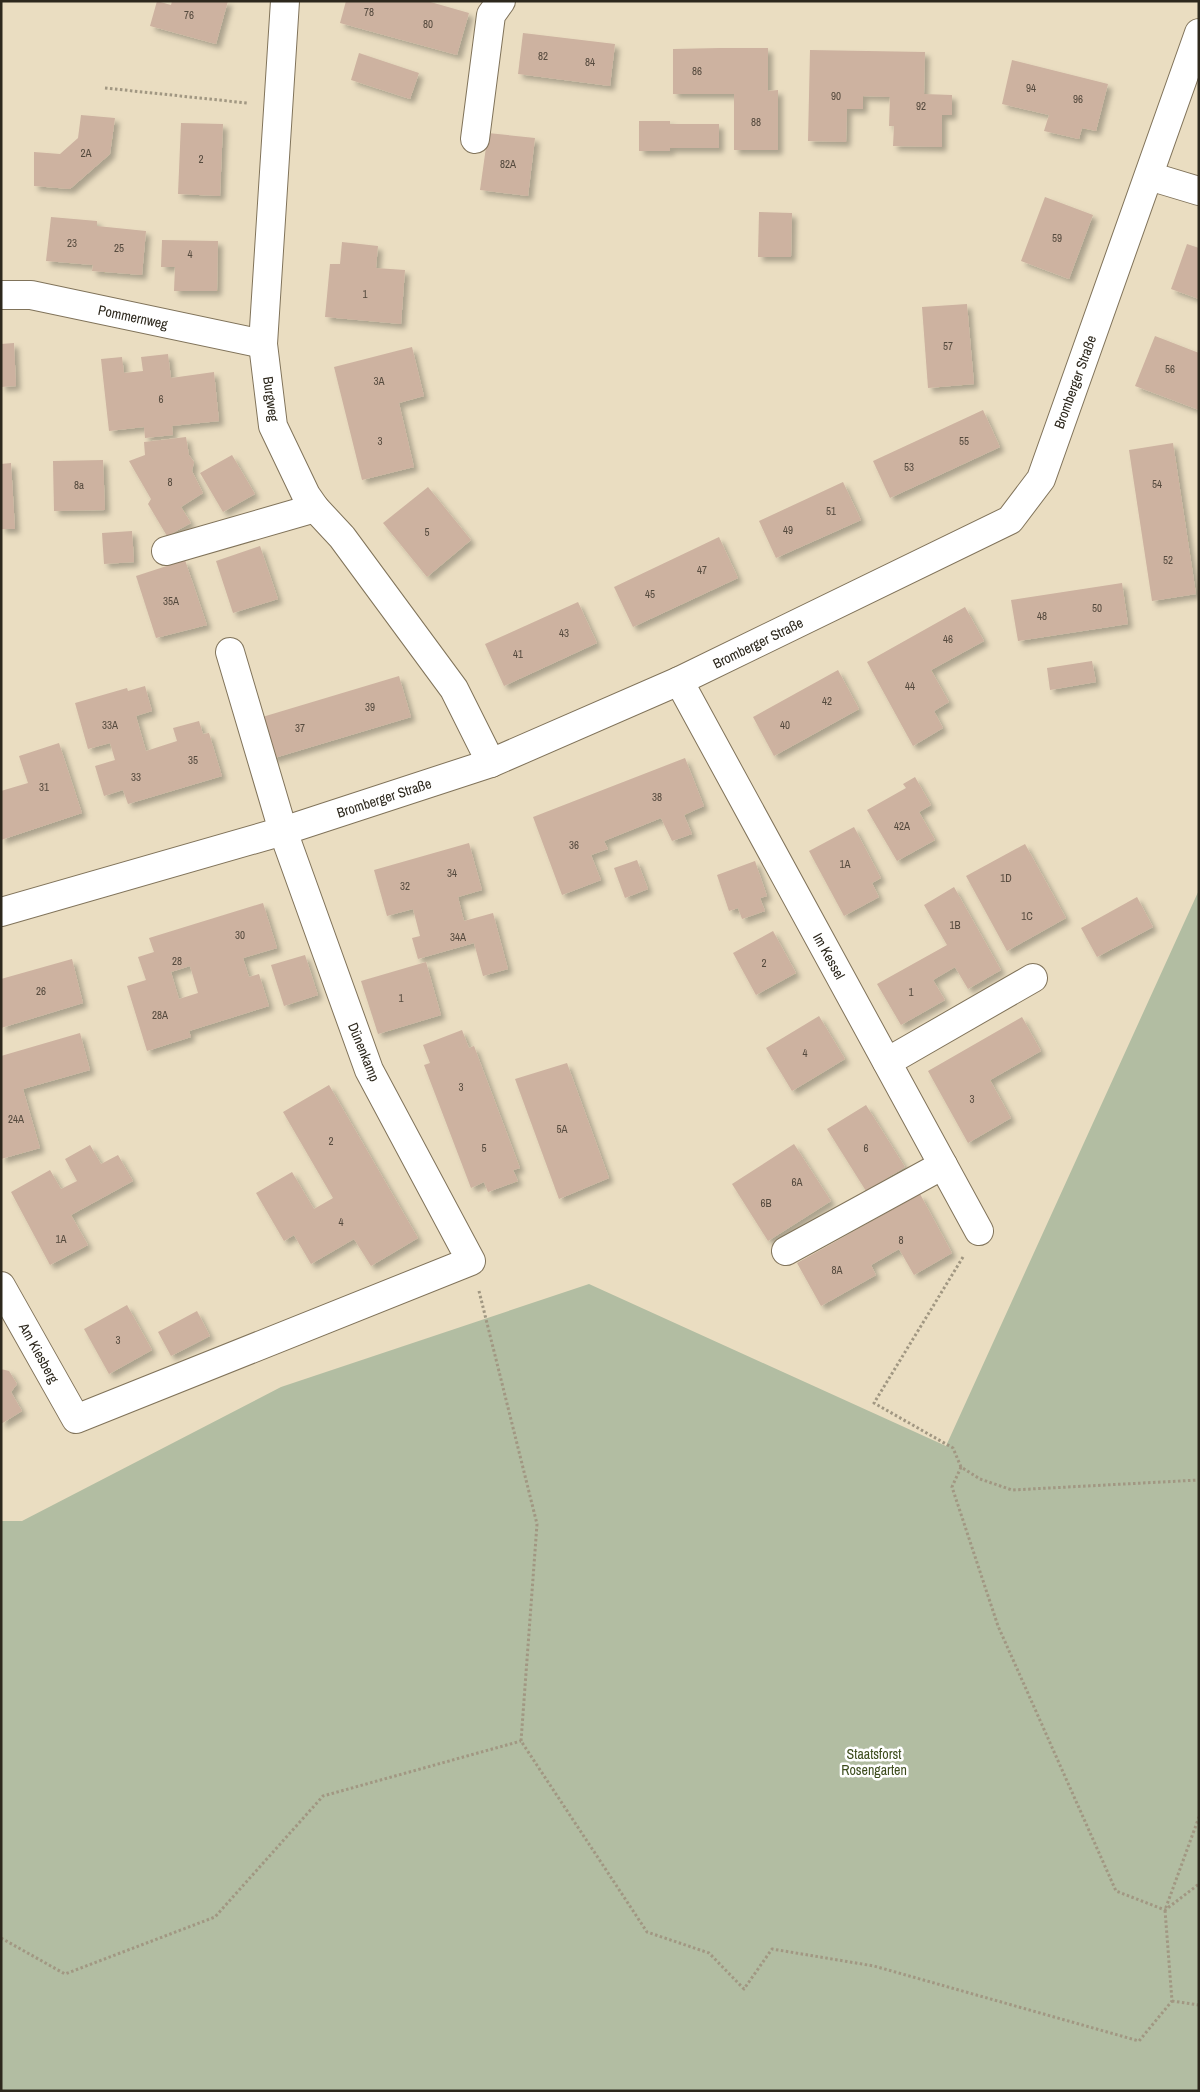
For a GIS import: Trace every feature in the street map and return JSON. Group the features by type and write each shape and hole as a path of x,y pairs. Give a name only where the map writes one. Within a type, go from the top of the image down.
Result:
{"street":[{"name":"Burgweg","path":"285,1 263,344 273,426 306,495 342,537 454,689 491,762"},
{"path":"475,139 491,14 501,1"},
{"name":"Bromberger Straße","path":"1,912 283,831 491,762 679,681 1010,520 1041,479 1199,33"},
{"path":"1149,176 1199,191"},
{"name":"Pommernweg","path":"1,295 31,295 263,344"},
{"path":"166,551 316,508"},
{"name":"Dünenkamp","path":"230,652 283,831 369,1070 471,1261"},
{"name":"Im Kessel","path":"679,681 979,1231"},
{"path":"887,1062 1033,978"},
{"path":"786,1251 943,1165"},
{"name":"Am Kiesberg","path":"1,1286 76,1419 471,1261"}],"path":[{"path":"106,88 249,103"},
{"path":"979,1231 874,1403 953,1448 961,1467 980,1479 1012,1490 1199,1480"},
{"path":"471,1261 537,1524 521,1741 647,1932 709,1953 744,1989 772,1949 874,1966 1139,2041 1172,2001 1165,1910 1199,1817"},
{"path":"961,1467 952,1488 998,1626 1116,1891 1165,1910"},
{"path":"1,1938 65,1974 83,1968 215,1917 323,1796 521,1741"},
{"path":"1165,1910 1199,1884"},
{"path":"1172,2001 1199,2005"}],"green space":[{"name":"Staatsforst Rosengarten","path":"1199,890 1199,2091 1,2091 1,1521 22,1521 281,1387 589,1284 946,1446"}],"building":[{"path":"157,1 171,5 172,1 228,1 216,44 150,26"},
{"path":"346,1 427,1 469,13 457,55 340,23"},
{"path":"523,33 615,44 610,86 518,74"},
{"path":"768,48 768,91 778,90 778,150 734,150 734,94 673,94 673,49"},
{"path":"810,50 925,52 924,94 952,95 952,115 942,115 942,147 893,146 894,126 889,126 890,97 863,96 863,109 847,109 846,142 808,141"},
{"path":"359,53 419,73 410,99 351,80"},
{"path":"1012,60 1108,84 1096,131 1082,128 1079,139 1044,131 1049,115 1002,104"},
{"path":"81,115 115,118 110,154 70,189 34,186 34,152 60,154 78,138"},
{"path":"639,121 670,121 670,124 719,124 719,148 670,148 670,151 639,151"},
{"path":"181,123 223,124 220,196 178,194"},
{"path":"488,133 535,138 528,196 480,190"},
{"path":"1045,197 1093,215 1069,279 1021,261"},
{"path":"759,212 792,213 791,257 758,257"},
{"path":"51,217 97,221 97,226 146,231 142,275 92,271 93,265 46,261"},
{"path":"162,240 218,241 217,291 174,291 175,267 161,267"},
{"path":"342,242 378,246 376,268 405,270 401,324 325,317 330,264 340,264"},
{"path":"1187,244 1199,248 1199,299 1171,289"},
{"path":"967,304 974,384 928,388 922,307"},
{"path":"1155,336 1199,353 1199,410 1135,386"},
{"path":"14,343 16,386 1,387 1,344"},
{"path":"412,347 424,396 399,403 414,467 362,480 334,367"},
{"path":"168,354 171,378 214,372 219,421 172,426 173,435 145,438 144,427 109,431 101,359 122,357 124,373 143,371 141,357"},
{"path":"983,410 1000,447 890,498 873,461"},
{"path":"186,437 189,455 194,462 192,471 203,493 181,507 191,523 167,536 148,504 151,499 129,461 145,455 144,442"},
{"path":"1173,443 1196,594 1152,601 1129,450"},
{"path":"232,455 255,494 223,512 200,473"},
{"path":"103,460 105,510 54,511 53,461"},
{"path":"11,463 15,529 1,529 1,464"},
{"path":"843,482 861,520 776,558 759,521"},
{"path":"428,487 471,540 427,577 383,523"},
{"path":"132,531 134,562 104,564 102,533"},
{"path":"719,537 738,578 633,627 614,587"},
{"path":"260,546 278,599 233,613 216,561"},
{"path":"185,560 207,625 156,638 136,576"},
{"path":"1122,583 1128,624 1018,641 1011,600"},
{"path":"578,602 597,643 504,686 485,644"},
{"path":"965,607 984,641 931,670 949,702 934,711 943,728 913,746 867,662"},
{"path":"1092,661 1096,682 1050,690 1047,668"},
{"path":"838,670 859,709 774,756 753,717"},
{"path":"399,676 411,717 271,759 259,718"},
{"path":"145,686 152,711 136,716 146,751 177,741 173,728 199,721 203,734 209,733 222,776 128,804 123,790 104,796 95,766 115,760 110,743 88,749 75,703 127,688 128,691"},
{"path":"59,743 82,813 1,840 1,791 28,783 19,756"},
{"path":"685,758 704,806 684,815 692,834 672,841 661,818 604,841 608,849 591,855 601,880 562,895 533,817"},
{"path":"915,777 931,805 919,812 935,840 897,861 867,810 906,788 903,784"},
{"path":"854,827 881,878 872,883 879,897 844,916 809,851"},
{"path":"469,843 482,890 458,897 464,921 493,913 508,969 483,976 474,943 418,959 412,938 420,936 413,909 387,916 374,870"},
{"path":"1025,844 1066,918 1007,951 966,876"},
{"path":"637,860 648,889 625,898 614,868"},
{"path":"755,861 767,896 760,898 765,911 742,919 738,908 729,911 717,875"},
{"path":"954,887 1001,970 968,989 955,967 933,980 945,1000 901,1025 877,984 947,945 924,905"},
{"path":"1137,897 1153,927 1097,957 1081,928"},
{"path":"263,903 277,948 243,958 249,977 259,974 269,1006 189,1031 191,1037 147,1051 127,986 146,980 138,957 154,952 149,938","holes":["190,966 198,993 179,999 171,972"]},
{"path":"773,931 796,973 756,995 733,953"},
{"path":"305,955 318,995 284,1006 271,965"},
{"path":"72,959 83,1003 1,1028 1,979"},
{"path":"426,962 441,1015 378,1034 361,981"},
{"path":"819,1016 845,1059 792,1091 766,1048"},
{"path":"1022,1017 1041,1051 990,1080 1011,1118 968,1143 928,1071"},
{"path":"462,1030 469,1048 474,1046 520,1168 513,1170 518,1181 488,1192 484,1182 471,1188 424,1065 430,1063 423,1045"},
{"path":"80,1033 90,1070 23,1089 40,1148 1,1159 1,1056"},
{"path":"567,1063 609,1178 559,1199 515,1079"},
{"path":"329,1085 418,1238 371,1266 354,1239 311,1264 294,1235 284,1241 256,1193 292,1172 314,1209 333,1198 283,1112"},
{"path":"866,1105 905,1167 866,1191 827,1129"},
{"path":"794,1144 831,1201 768,1241 732,1184"},
{"path":"90,1145 101,1164 118,1155 133,1181 71,1215 88,1245 50,1265 11,1192 50,1170 61,1189 77,1181 65,1159"},
{"path":"920,1194 952,1253 914,1275 899,1249 871,1265 876,1275 821,1306 797,1263"},
{"path":"127,1305 152,1350 109,1374 84,1329"},
{"path":"197,1311 210,1336 171,1356 158,1332"},
{"path":"1,1369 9,1371 17,1384 11,1392 22,1411 1,1424"}]}
